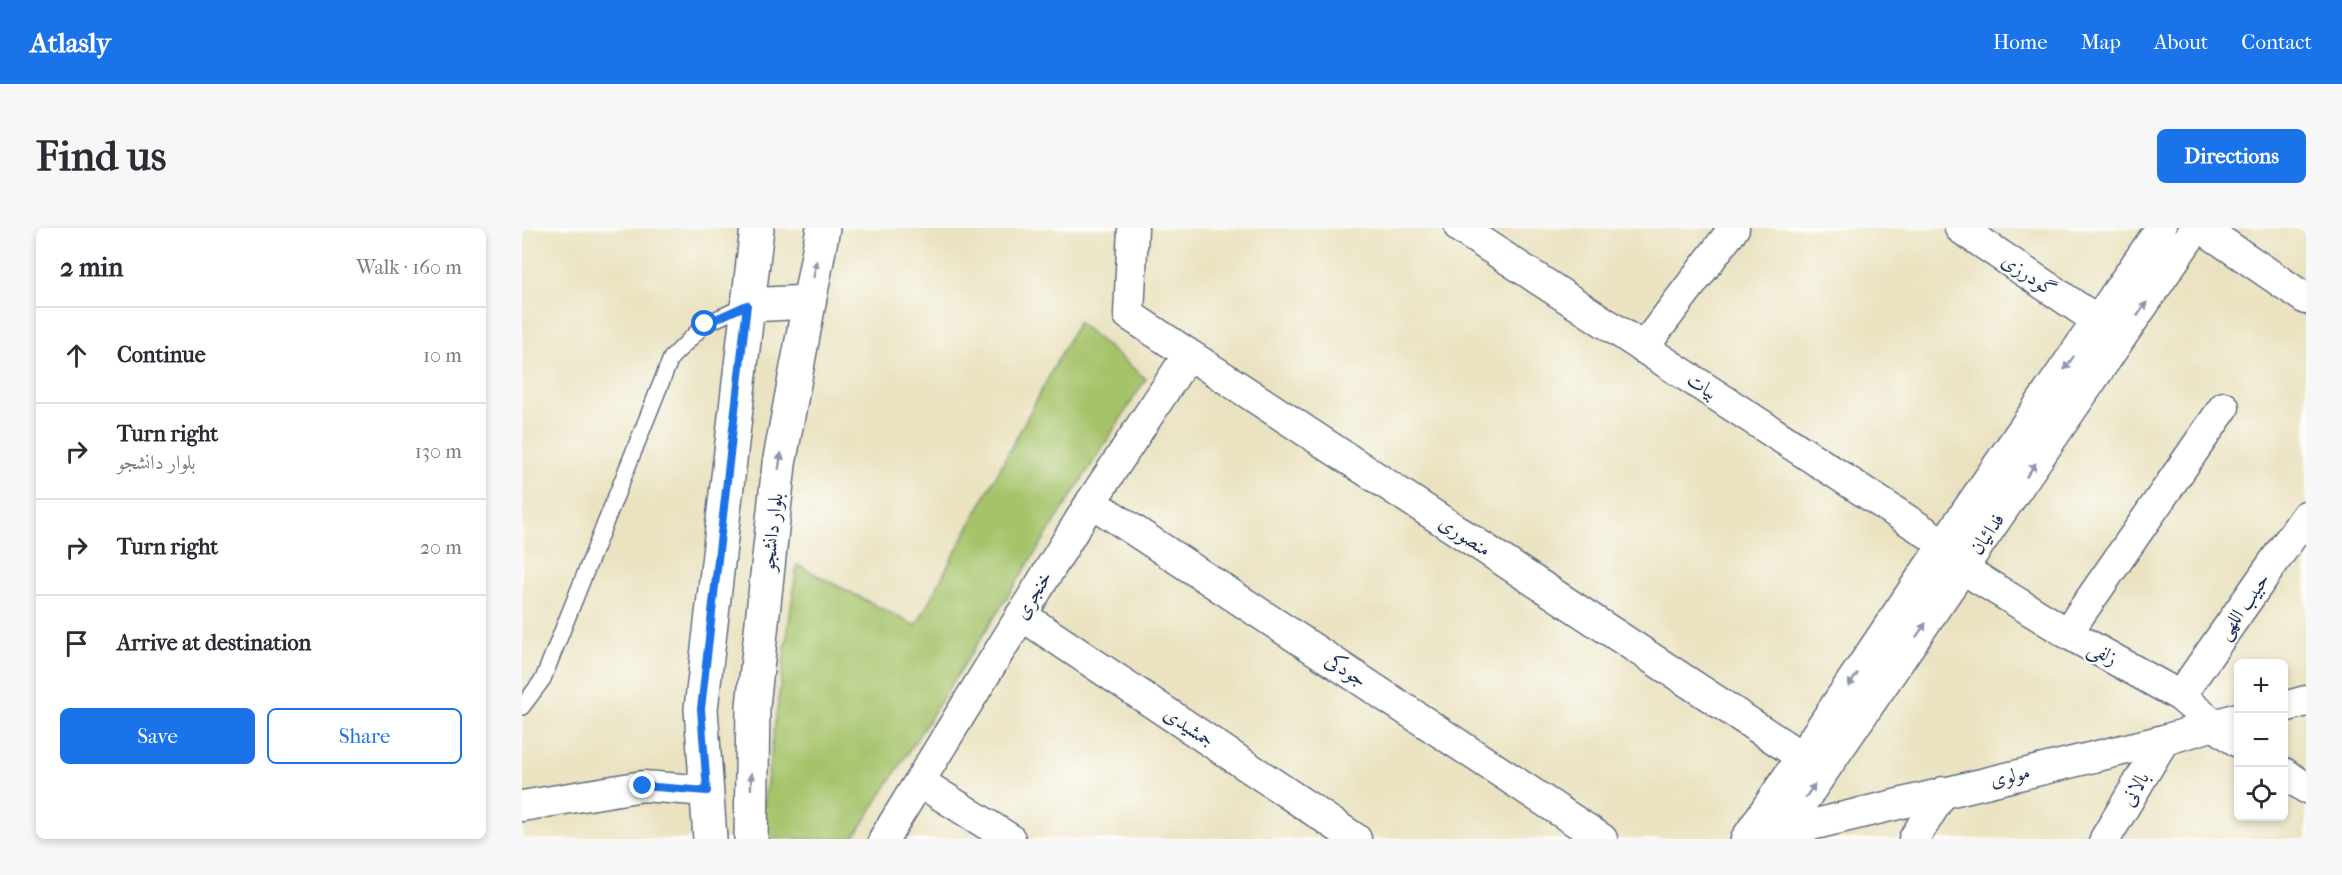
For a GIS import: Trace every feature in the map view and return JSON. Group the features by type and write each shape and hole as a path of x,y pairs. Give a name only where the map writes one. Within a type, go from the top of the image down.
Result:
{"street":[{"path":"710,839 701,709 757,228"},
{"name":"بلوار دانشجو","path":"751,839 753,706 780,464 823,228"},
{"name":"منصوری","path":"1133,228 1129,315 1802,757"},
{"name":"بیات","path":"1460,228 1944,544"},
{"path":"1643,348 1734,228"},
{"name":"گودرزی","path":"1960,228 2098,321"},
{"name":"فدائیان","path":"1746,839 1944,544 2161,228"},
{"name":"فدائیان","path":"1779,836 2196,228"},
{"path":"2202,228 2306,299"},
{"path":"747,305 809,302"},
{"name":"خنجری","path":"884,839 1091,502 1188,355"},
{"path":"2067,633 2224,407"},
{"name":"جودکی","path":"1091,502 1602,839"},
{"name":"حبیب اللهی","path":"2180,696 2306,516"},
{"name":"زلفی","path":"1963,569 2067,633 2226,722 2234,735"},
{"name":"جمشیدی","path":"1021,615 1356,839"},
{"path":"2288,706 2306,701"},
{"name":"مولوی","path":"1779,836 1943,792 2164,740 2226,722"},
{"name":"بالانی","path":"2105,839 2164,740"},
{"path":"2288,775 2306,788"},
{"path":"920,782 1010,839"},
{"path":"522,806 643,786 707,791"},
{"path":"1914,839 1943,792"}],"lane":[{"path":"522,707 543,679 671,358 705,324 747,305"}],"green space":[{"path":"1078,322 1146,379 853,839 759,839 797,565 916,626"}],"route":[{"path":"643,786 707,791 701,709 747,305 705,324"}]}
